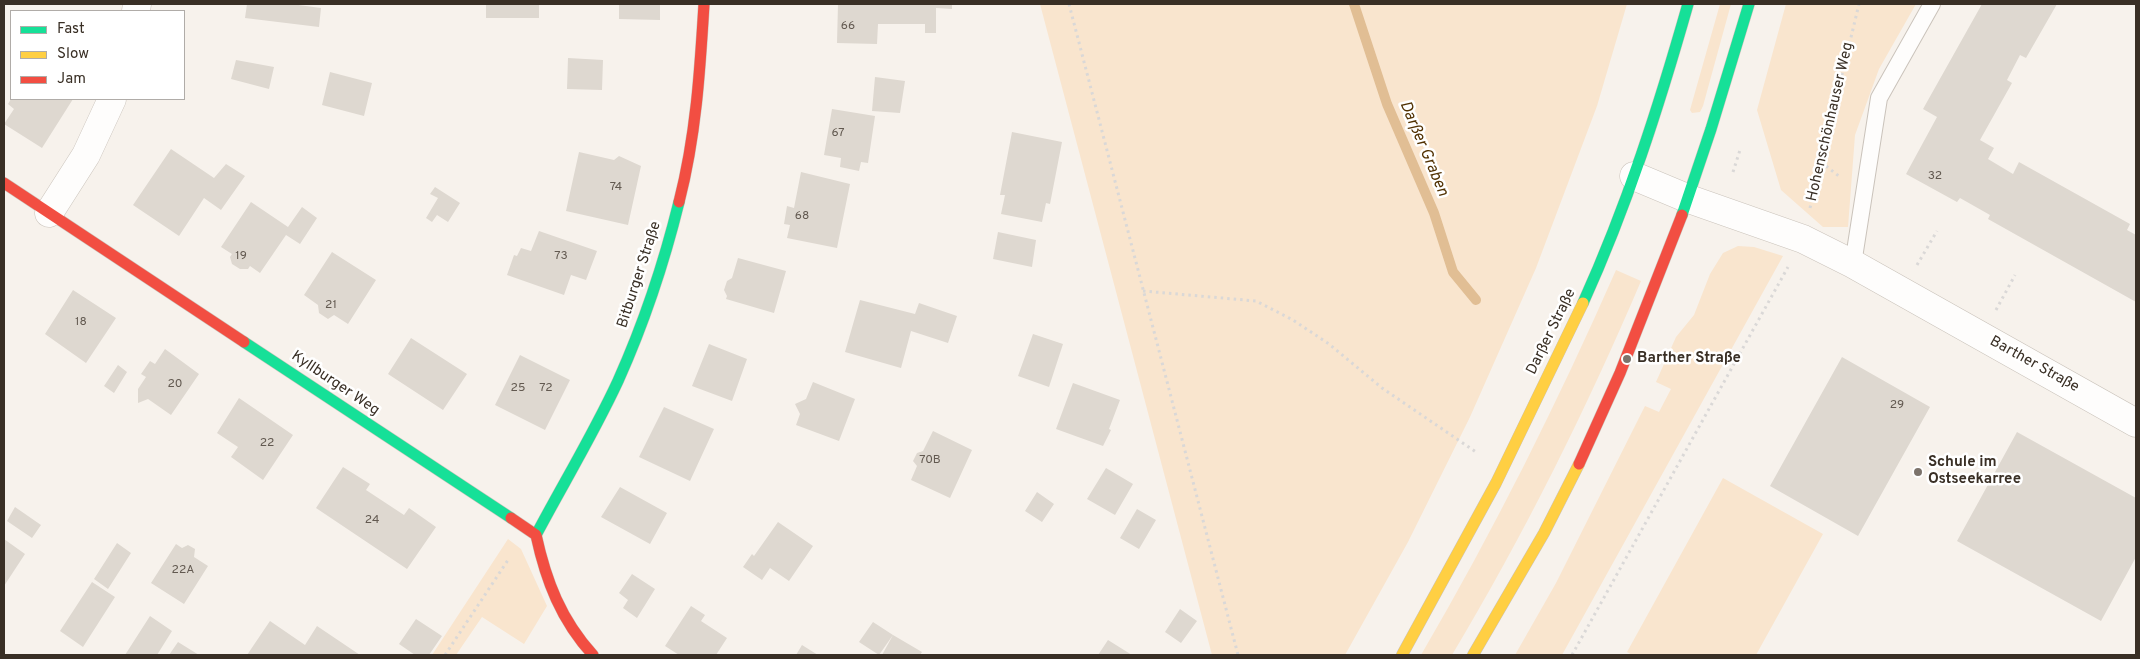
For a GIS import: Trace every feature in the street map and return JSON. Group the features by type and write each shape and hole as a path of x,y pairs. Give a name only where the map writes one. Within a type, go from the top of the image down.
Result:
{"main road":[{"name":"Bitburger Straße","path":"532,533 617,382 642,321 668,246 688,167 699,93 704,4"},
{"name":"Darßer Straße","path":"1402,655 1502,470 1582,306 1634,176 1673,60 1688,4"},
{"path":"1473,655 1566,492 1627,359 1689,199 1721,102 1749,4"},
{"name":"Kyllburger Weg","path":"4,183 532,533"},
{"path":"532,533 544,573 561,613 593,655"}],"street":[{"path":"49,213 86,155 112,100"},
{"name":"Barther Straße","path":"1634,176 1689,199 1803,239 1854,264 2136,422"}],"lane":[{"path":"1854,264 1878,98 1932,4"}],"path":[{"path":"1069,4 1238,655"},
{"name":"Hohenschönhauser Weg","path":"1572,655 1803,239 1859,4"},
{"path":"1821,162 1844,180"},
{"path":"1902,292 1937,231"},
{"path":"1982,336 2015,275"},
{"path":"1143,291 1256,301 1293,320 1329,344 1382,388 1476,452"},
{"path":"445,655 532,533"}],"shaded area":[{"path":"1040,4 1627,4 1597,106 1536,268 1470,417 1408,542 1345,655 1212,655"},
{"path":"1720,4 1731,4 1703,106 1700,112 1692,113 1690,110"},
{"path":"1786,4 1916,4 1879,69 1855,135 1848,227 1823,227 1781,190 1757,110"},
{"path":"1738,246 1754,247 1783,256 1562,655 1515,655 1556,583 1645,406 1659,412 1671,389 1656,382 1676,337 1694,315 1710,274 1723,253"},
{"path":"1616,270 1641,281 1553,471 1479,610 1452,655 1421,655 1474,561 1524,465"},
{"path":"1723,478 1823,534 1756,655 1632,655 1627,652"},
{"path":"508,539 521,549 547,606 524,644 482,617 456,655 432,655"}],"building":[{"path":"247,4 291,4 321,8 319,27 245,18"},
{"path":"486,4 539,4 539,18 486,18"},
{"path":"619,4 660,4 660,20 619,19"},
{"path":"838,4 952,4 952,9 936,8 936,33 925,33 925,24 878,24 877,44 837,43"},
{"path":"1982,4 2057,4 2026,58 2020,55 2007,80 2012,83 1980,140 1994,148 1988,159 2013,174 2019,162 2130,224 2127,230 2136,235 2136,302 1988,219 1990,215 1960,198 1957,202 1906,174 1937,117 1923,109"},
{"path":"568,58 603,60 602,90 567,89"},
{"path":"236,60 274,67 269,89 231,79"},
{"path":"330,72 372,83 364,116 322,105"},
{"path":"875,77 905,81 900,113 872,111"},
{"path":"10,100 72,100 42,148 4,124 14,109 8,104"},
{"path":"832,109 875,116 868,163 861,162 859,171 840,167 841,158 824,155"},
{"path":"1012,132 1062,142 1050,204 1046,203 1042,222 1001,214 1005,195 1000,195"},
{"path":"171,149 214,178 226,164 245,176 221,210 204,198 179,236 133,205"},
{"path":"579,152 614,160 619,156 641,166 628,225 566,211"},
{"path":"801,172 850,184 837,248 787,238 790,225 784,224 787,206 794,208"},
{"path":"435,187 460,203 448,222 437,215 432,222 426,218 438,198 430,194"},
{"path":"251,202 288,227 302,207 317,218 300,244 286,235 260,273 250,266 248,269 240,269 232,264 230,257 232,254 221,247"},
{"path":"539,231 597,251 586,280 571,275 564,295 507,275 514,255 517,256 521,248 531,251"},
{"path":"998,232 1036,240 1032,267 993,259"},
{"path":"332,252 376,280 348,324 334,315 328,319 319,313 318,305 304,295"},
{"path":"738,258 786,271 774,313 726,299 727,296 724,290 727,281 732,278"},
{"path":"73,290 116,318 86,363 45,334"},
{"path":"860,300 915,314 919,303 957,316 948,343 911,331 901,368 845,352"},
{"path":"1033,334 1063,344 1049,387 1018,376"},
{"path":"411,338 467,374 443,410 388,374"},
{"path":"709,344 747,359 732,401 692,386"},
{"path":"165,349 199,374 171,415 148,399 138,403 138,389 146,377 141,374 150,361 155,364"},
{"path":"520,355 570,380 545,430 495,405"},
{"path":"1842,357 1930,407 1858,536 1770,486"},
{"path":"118,365 127,372 114,393 104,386"},
{"path":"813,382 855,399 839,441 796,425 800,414 795,404 806,399"},
{"path":"1073,383 1120,400 1109,429 1111,430 1103,446 1056,429"},
{"path":"239,398 293,435 263,480 231,457 238,447 217,433"},
{"path":"664,407 714,429 690,481 639,457"},
{"path":"933,431 972,450 950,498 911,480 917,466 913,461 917,453 923,451"},
{"path":"2017,432 2136,498 2136,557 2101,621 1957,541"},
{"path":"343,467 370,484 366,490 404,515 409,508 436,527 407,569 316,508"},
{"path":"1106,468 1133,484 1115,515 1087,499"},
{"path":"620,487 667,513 650,544 601,517"},
{"path":"1037,492 1054,504 1042,522 1025,511"},
{"path":"15,507 41,525 32,538 7,521"},
{"path":"1137,509 1156,520 1139,549 1120,538"},
{"path":"778,522 813,546 789,581 770,568 762,580 743,567 752,554 754,556"},
{"path":"4,539 25,554 4,586"},
{"path":"117,543 131,553 108,589 94,579"},
{"path":"176,544 182,548 188,545 195,549 194,557 208,566 184,604 151,583"},
{"path":"632,574 655,589 637,618 623,608 628,600 619,593"},
{"path":"92,582 115,597 83,647 60,631"},
{"path":"691,606 705,615 701,621 727,638 716,655 679,655 665,646"},
{"path":"1180,609 1197,621 1181,643 1165,632"},
{"path":"150,616 172,631 157,655 125,655"},
{"path":"416,619 442,636 429,655 415,655 399,644"},
{"path":"270,621 305,645 317,626 360,655 247,655"},
{"path":"873,622 893,635 879,655 859,642"},
{"path":"893,635 922,652 920,655 882,655"},
{"path":"1108,640 1132,655 1098,655"},
{"path":"178,642 199,655 169,655"},
{"path":"802,645 818,655 796,655"}],"waterway":[{"name":"Darßer Graben","path":"1354,4 1387,104 1434,213 1453,272 1476,300"}],"traffic: fast":[{"path":"1583,303 1628,193 1666,80 1688,4"},
{"path":"1682,215 1711,129 1749,4"},
{"path":"536,535 599,420 618,381 653,293 679,202"},
{"path":"244,342 511,518"}],"traffic: slow":[{"path":"1402,655 1496,483 1583,303"},
{"path":"1473,655 1544,533 1579,464"}],"traffic: jam":[{"path":"679,202 690,153 699,79 704,4"},
{"path":"4,183 244,342"},
{"path":"1579,464 1620,373 1682,215"},
{"path":"511,518 536,535 556,599 572,628 593,655"}],"place":[{"name":"Barther Straße","path":"1627,359"},
{"name":"Schule im Ostseekarree","path":"1918,472"}]}
